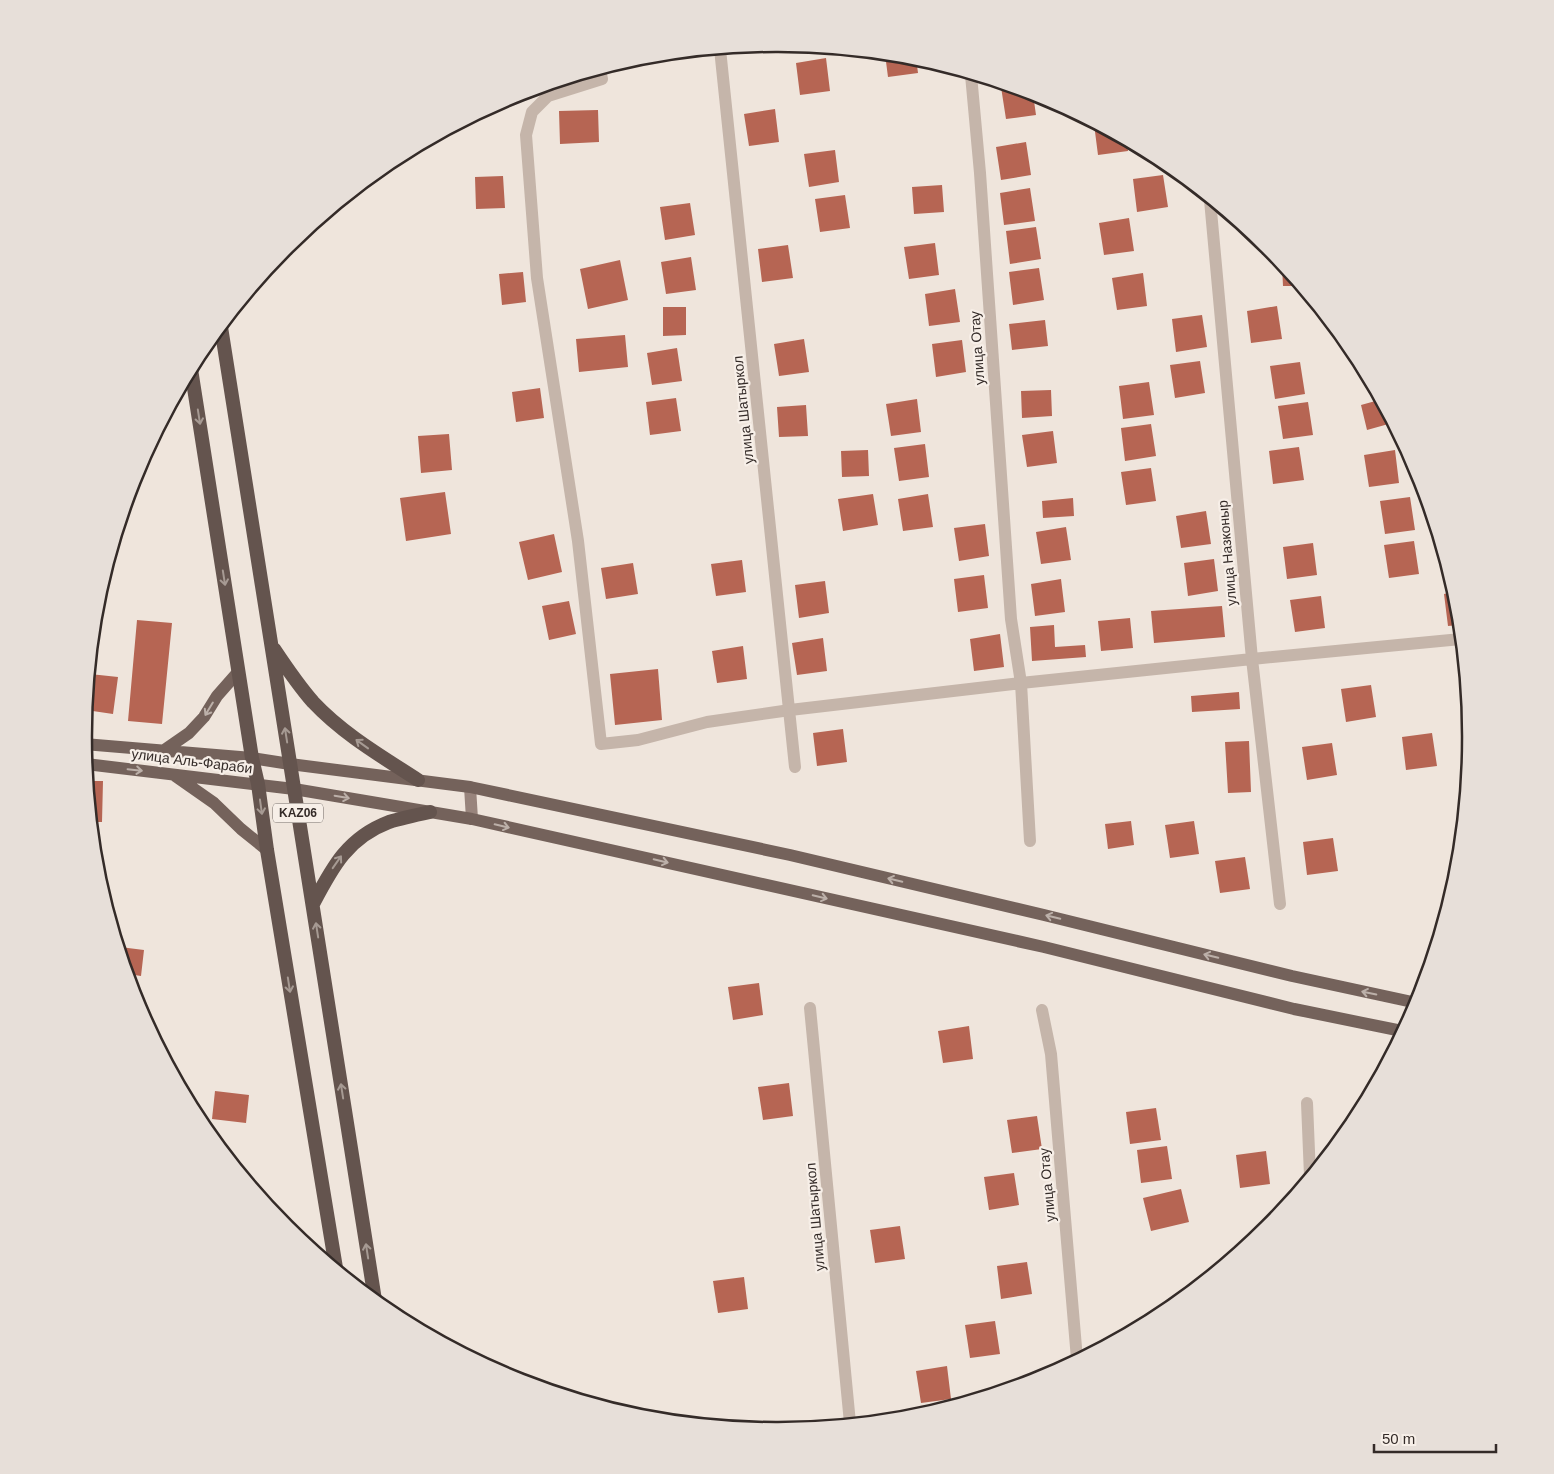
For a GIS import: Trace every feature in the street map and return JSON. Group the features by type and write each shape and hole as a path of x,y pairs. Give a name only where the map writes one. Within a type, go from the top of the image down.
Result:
{"highway":[{"name":"KАZ06","path":"222,336 373,1289"},
{"name":"KАZ06","path":"193,381 252,758 258,784 267,850 335,1259"},
{"path":"271,644 294,679 313,702 339,726 363,744 418,780"},
{"path":"313,904 338,859 361,836 390,822 430,812"}],"main road":[{"path":"163,751 189,733 204,717 217,696 238,670"},
{"name":"улица Аль-Фараби","path":"92,745 252,758 470,787 790,855 1292,976 1408,1001"},
{"name":"улица Аль-Фараби","path":"93,765 294,789 472,819 1044,947 1294,1009 1396,1030"},
{"path":"172,774 214,803 241,829 267,850"},
{"path":"470,787 472,819"}],"street":[{"name":"улица Шатыркол","path":"721,55 795,767"},
{"path":"601,76 602,79 548,96 532,112 526,135 537,278 578,541 601,744 638,740 707,722 790,710 1021,683 1455,640"},
{"name":"улица Отау","path":"972,81 980,173 1011,619 1021,683 1030,841"},
{"name":"улица Назконыр","path":"1211,208 1252,659 1280,904"},
{"name":"улица Шатыркол","path":"810,1008 849,1418"},
{"name":"улица Отау","path":"1042,1010 1051,1054 1076,1353"},
{"path":"1307,1103 1310,1167"}],"building":[{"path":"826,58 830,91 800,95 796,63"},
{"path":"886,62 917,67 918,73 888,77"},
{"path":"1002,91 1034,103 1036,115 1006,119"},
{"path":"775,109 779,142 749,146 744,114"},
{"path":"598,110 599,142 560,144 559,111"},
{"path":"1095,131 1128,150 1128,151 1098,155"},
{"path":"1026,142 1031,175 1001,180 996,147"},
{"path":"835,150 839,182 809,187 804,154"},
{"path":"1163,175 1168,207 1137,212 1133,179"},
{"path":"503,176 505,208 476,209 475,177"},
{"path":"942,185 944,212 914,214 912,187"},
{"path":"1030,188 1035,221 1004,225 1000,193"},
{"path":"845,195 850,228 820,232 815,199"},
{"path":"690,203 695,235 665,240 660,207"},
{"path":"1129,218 1134,251 1104,255 1099,223"},
{"path":"1036,227 1041,259 1010,264 1006,231"},
{"path":"935,243 939,275 909,279 904,247"},
{"path":"788,245 793,278 762,282 758,249"},
{"path":"691,257 696,290 666,294 661,262"},
{"path":"620,260 628,300 588,309 580,269"},
{"path":"1039,268 1044,300 1013,305 1009,272"},
{"path":"523,272 526,302 502,305 499,274"},
{"path":"1143,273 1147,306 1117,310 1112,278"},
{"path":"1283,276 1292,286 1283,286"},
{"path":"955,289 960,322 929,326 925,294"},
{"path":"1277,306 1282,339 1251,343 1247,311"},
{"path":"663,307 686,307 686,335 663,336"},
{"path":"1202,315 1207,347 1176,352 1172,319"},
{"path":"1045,320 1048,346 1012,350 1009,324"},
{"path":"625,335 628,367 579,372 576,339"},
{"path":"804,339 809,372 779,376 774,344"},
{"path":"962,340 966,372 936,377 932,344"},
{"path":"677,348 682,381 652,385 647,353"},
{"path":"1200,361 1205,393 1175,398 1170,365"},
{"path":"1300,362 1305,394 1275,399 1270,366"},
{"path":"1149,382 1154,415 1123,419 1119,386"},
{"path":"540,388 544,418 516,422 512,392"},
{"path":"1051,390 1052,416 1022,418 1021,391"},
{"path":"676,398 681,431 650,435 646,402"},
{"path":"917,399 921,432 891,436 886,404"},
{"path":"1308,402 1313,435 1283,439 1278,406"},
{"path":"1374,402 1386,425 1367,430 1361,405"},
{"path":"806,405 808,436 779,437 777,407"},
{"path":"1151,424 1156,456 1125,461 1121,428"},
{"path":"1053,431 1057,463 1027,467 1022,435"},
{"path":"449,434 452,470 421,473 418,436"},
{"path":"925,444 929,477 899,481 894,448"},
{"path":"1299,447 1304,480 1273,484 1269,451"},
{"path":"868,450 869,476 842,477 841,451"},
{"path":"1395,450 1399,483 1369,487 1364,455"},
{"path":"1151,468 1156,501 1126,505 1121,472"},
{"path":"445,492 451,534 406,541 400,498"},
{"path":"873,494 878,525 843,531 838,499"},
{"path":"928,494 933,527 903,531 898,499"},
{"path":"1410,497 1415,530 1385,534 1380,501"},
{"path":"1073,498 1074,516 1043,518 1042,501"},
{"path":"1206,511 1211,544 1181,548 1176,516"},
{"path":"985,524 989,556 959,561 954,528"},
{"path":"1066,527 1071,560 1041,564 1036,532"},
{"path":"554,534 562,572 528,580 519,542"},
{"path":"1414,541 1419,574 1389,578 1384,545"},
{"path":"1313,543 1317,575 1287,579 1283,547"},
{"path":"1214,559 1218,591 1188,596 1184,563"},
{"path":"742,560 746,592 716,596 711,564"},
{"path":"633,563 638,594 606,599 601,568"},
{"path":"984,575 988,608 958,612 954,579"},
{"path":"1061,579 1065,612 1035,616 1031,584"},
{"path":"825,581 829,613 799,618 795,585"},
{"path":"1444,594 1446,594 1452,626 1448,626"},
{"path":"1321,596 1325,628 1295,632 1290,600"},
{"path":"569,601 576,634 549,640 542,606"},
{"path":"1222,606 1225,637 1154,643 1151,611"},
{"path":"1130,618 1133,648 1101,651 1098,621"},
{"path":"137,620 172,623 162,724 128,721"},
{"path":"1054,625 1055,647 1085,645 1086,657 1032,661 1030,627"},
{"path":"1000,634 1004,667 974,671 970,639"},
{"path":"823,638 827,671 797,675 792,643"},
{"path":"743,646 747,679 717,683 712,651"},
{"path":"658,669 662,720 615,725 610,674"},
{"path":"96,675 118,677 113,714 93,711"},
{"path":"1371,685 1376,717 1346,722 1341,689"},
{"path":"1239,692 1240,709 1192,712 1191,696"},
{"path":"843,729 847,762 817,766 813,733"},
{"path":"1432,733 1437,766 1406,770 1402,737"},
{"path":"1249,741 1251,792 1228,793 1225,742"},
{"path":"1332,743 1337,775 1307,780 1302,747"},
{"path":"94,781 103,781 102,822 98,822"},
{"path":"1131,821 1134,845 1108,849 1105,824"},
{"path":"1194,821 1199,854 1170,858 1165,825"},
{"path":"1333,838 1338,871 1307,875 1303,842"},
{"path":"1245,857 1250,889 1220,893 1215,861"},
{"path":"126,948 144,950 141,976 136,975"},
{"path":"759,983 763,1015 733,1020 728,987"},
{"path":"969,1026 973,1059 943,1063 938,1031"},
{"path":"789,1083 793,1116 763,1120 758,1087"},
{"path":"215,1091 249,1095 246,1123 212,1119"},
{"path":"1156,1108 1161,1140 1130,1144 1126,1112"},
{"path":"1037,1116 1042,1149 1012,1153 1007,1120"},
{"path":"1167,1146 1172,1179 1141,1183 1137,1150"},
{"path":"1266,1151 1270,1184 1240,1188 1236,1155"},
{"path":"1014,1173 1019,1205 989,1210 984,1177"},
{"path":"1181,1189 1189,1222 1151,1231 1143,1198"},
{"path":"900,1226 905,1259 875,1263 870,1230"},
{"path":"1027,1262 1032,1294 1001,1299 997,1266"},
{"path":"744,1277 748,1309 718,1313 713,1281"},
{"path":"995,1321 1000,1354 970,1358 965,1325"},
{"path":"947,1366 951,1399 921,1403 916,1371"}]}
